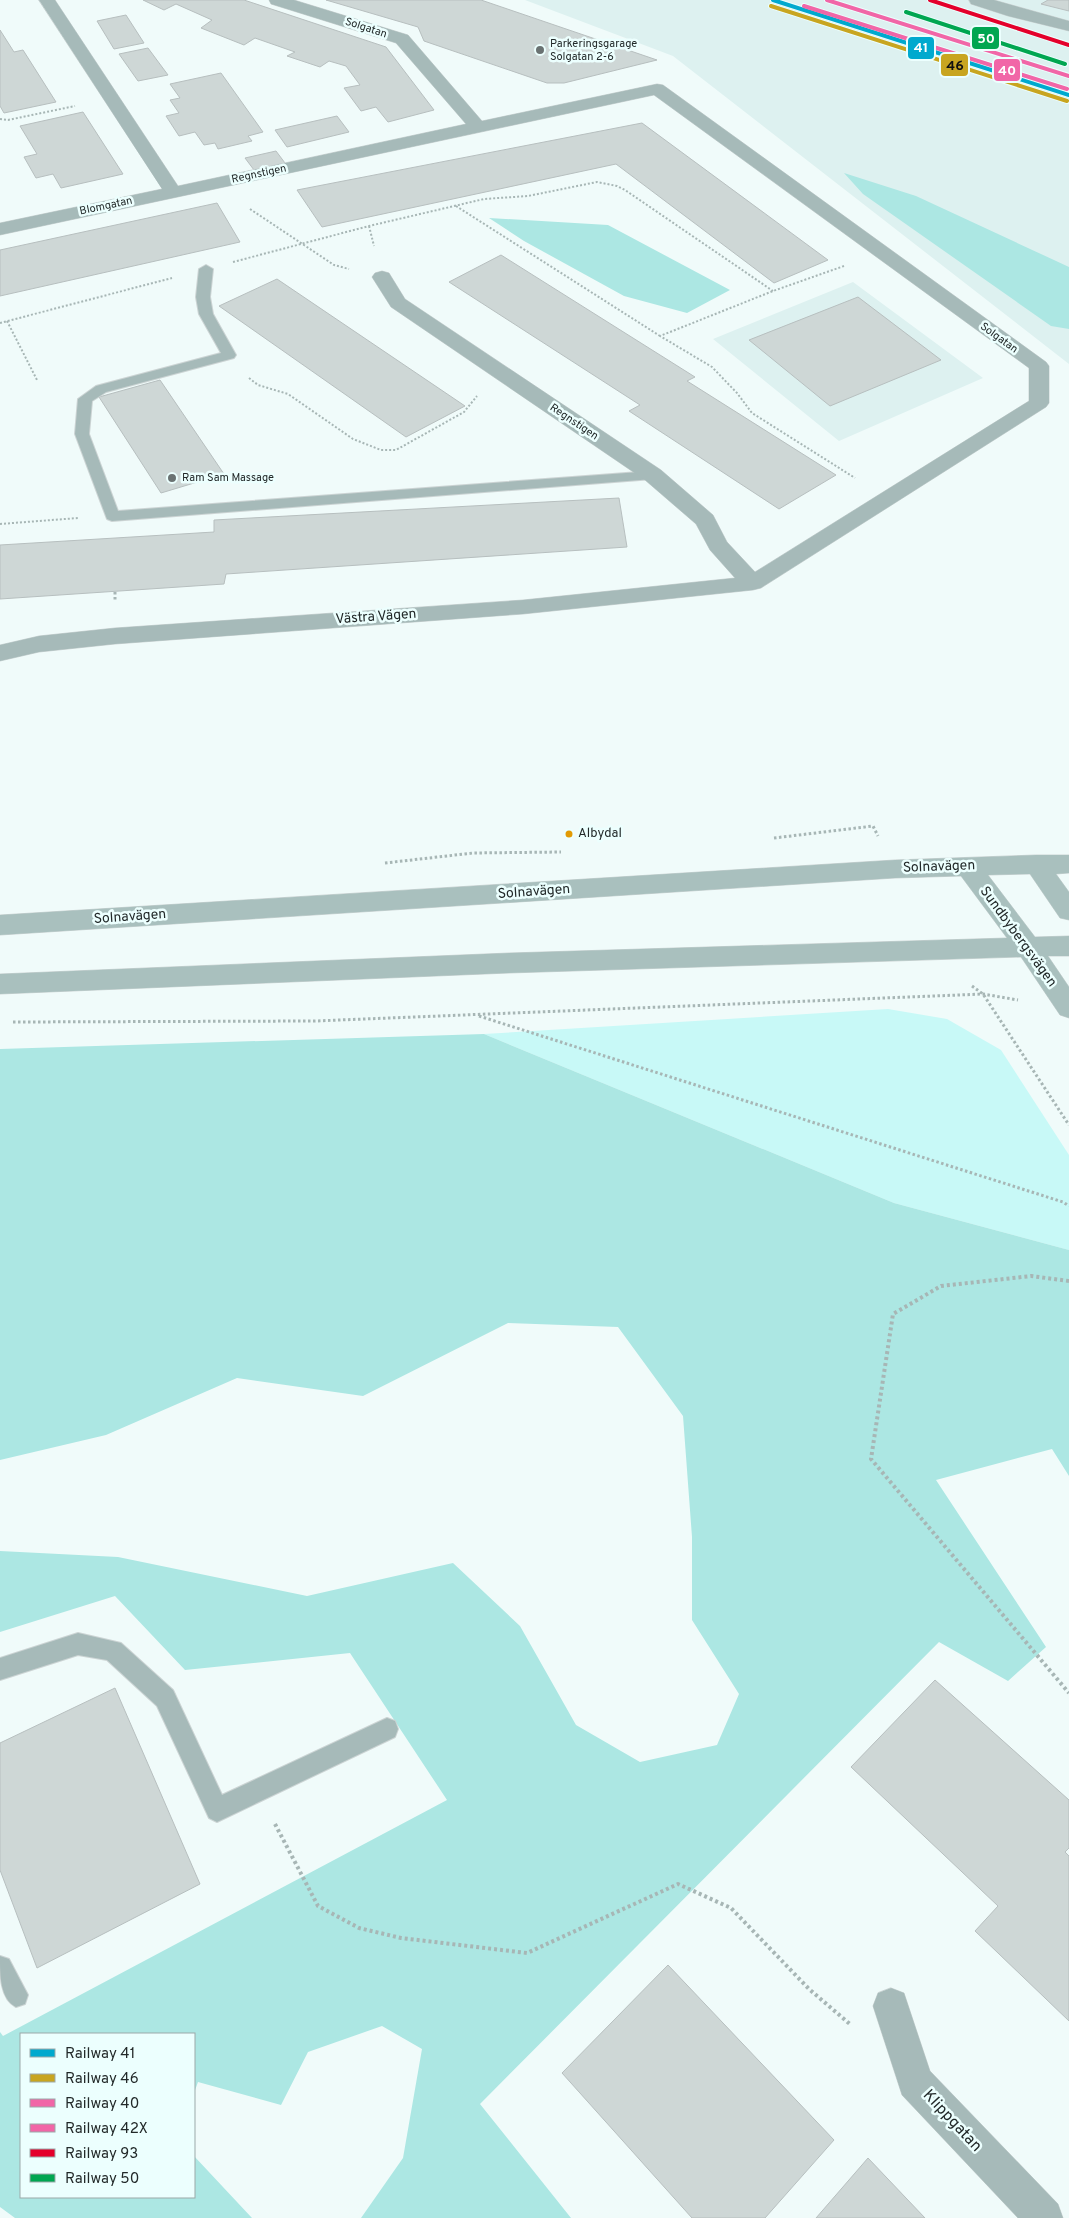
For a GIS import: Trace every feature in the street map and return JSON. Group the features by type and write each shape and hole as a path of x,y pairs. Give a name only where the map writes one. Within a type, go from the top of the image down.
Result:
{"main road":[{"path":"1036,864 1069,911"},
{"name":"Solnavägen","path":"0,925 894,869 1069,864"},
{"name":"Sundbybergsvägen","path":"967,866 1029,948 1069,1008"},
{"path":"0,984 509,962 1069,946"}],"street":[{"path":"47,0 174,192"},
{"name":"Solgatan","path":"277,0 402,39 478,127"},
{"path":"977,0 1069,26"},
{"name":"Solgatan","path":"658,89 881,253 1039,366 1039,403 753,583"},
{"name":"Regnstigen","path":"212,183 658,89"},
{"name":"Blomgatan","path":"0,229 212,183"},
{"name":"Regnstigen","path":"382,277 398,303 653,475 704,520 718,545 753,583"},
{"name":"Västra Vägen","path":"0,653 39,644 106,637 523,607 753,583"},
{"name":"Klippgatan","path":"890,2006 915,2082 1044,2218"}],"lane":[{"path":"206,269 203,297 206,314 229,355 101,389 85,399 82,434 112,516 653,475"},
{"path":"0,1669 78,1644 113,1651 165,1698 217,1810 387,1729"},
{"path":"0,1968 16,1996"}],"path":[{"path":"0,119 8,120 112,98"},
{"path":"0,323 301,243 455,205 484,199 528,196 597,182 617,186 773,291"},
{"path":"212,183 334,265 382,277"},
{"path":"455,205 660,336 712,367 737,393 752,413 856,479"},
{"path":"660,336 773,291 881,253"},
{"path":"7,322 37,380"},
{"path":"229,355 258,386 287,393 363,446 387,451 396,450 464,412 480,391"},
{"path":"0,524 112,516"},
{"path":"983,994 1069,1124"},
{"path":"10,1022 315,1021 983,994 1069,1008"},
{"path":"476,1015 1063,1202 1069,1206"},
{"path":"1069,1281 1031,1276 942,1286 893,1314 871,1459 1069,1694"},
{"path":"259,1791 318,1906 359,1928 401,1938 527,1953 678,1884 731,1908 809,1989"}],"shaded area":[{"path":"525,0 1069,0 1069,364 673,56"},
{"path":"844,173 916,196 1069,267 1069,329 1051,326 863,194"},
{"path":"489,218 608,225 730,290 687,313 624,296 524,241"},
{"path":"853,282 983,378 839,441 713,339"},
{"path":"888,1009 947,1019 1001,1050 1069,1155 1069,1250 894,1203 484,1034"},
{"path":"484,1034 894,1203 1069,1250 1069,1476 1052,1449 936,1480 1046,1647 1008,1681 939,1642 480,2104 571,2218 361,2218 403,2158 422,2049 382,2026 308,2052 281,2105 198,2082 195,2090 195,2033 20,2033 20,2198 195,2198 195,2157 252,2218 15,2218 0,2207 0,2032 3,2036 447,1800 350,1653 185,1670 115,1596 0,1632 0,1551 118,1557 307,1596 453,1563 520,1626 576,1725 640,1762 717,1745 739,1694 692,1620 692,1537 683,1416 618,1327 508,1323 363,1396 237,1378 106,1435 0,1460 0,1049"}],"building":[{"path":"143,0 244,0 386,47 434,110 388,122 376,107 361,111 344,88 360,85 346,66 329,61 320,67 287,56 295,52 255,38 244,45 201,28 212,20 176,4 164,10"},
{"name":"Parkeringsgarage Solgatan 2-6","path":"326,0 481,0 657,60 564,83 547,83 424,41 418,27"},
{"path":"1048,0 1069,0 1069,11 1041,4"},
{"path":"126,15 144,43 114,49 97,21"},
{"path":"0,30 14,52 23,50 56,102 4,113 0,106"},
{"path":"148,48 168,75 138,81 119,54"},
{"path":"221,73 263,132 248,136 252,141 218,149 215,143 204,145 195,132 179,136 166,116 179,113 170,100 180,98 170,84"},
{"path":"83,112 123,174 61,188 53,174 36,178 24,157 37,154 20,126"},
{"path":"337,116 349,132 287,147 275,130"},
{"path":"642,123 828,260 774,283 616,164 322,227 297,190"},
{"path":"276,151 285,163 254,170 245,158"},
{"path":"217,203 240,242 0,296 0,250"},
{"path":"501,255 695,377 687,381 836,475 779,509 629,411 640,405 449,282"},
{"path":"277,279 465,406 406,437 219,306"},
{"path":"858,297 941,360 830,406 749,340"},
{"path":"160,380 224,474 161,493 99,397"},
{"path":"619,498 627,547 226,574 224,584 0,599 0,545 214,532 214,520"},
{"path":"935,1680 1069,1800 1069,1848 1065,1852 1069,1856 1069,2021 975,1931 998,1906 851,1767"},
{"path":"115,1688 200,1884 37,1968 0,1870 0,1743"},
{"path":"668,1965 834,2140 765,2218 692,2218 562,2073"},
{"path":"868,2158 925,2218 816,2218"}],"rail line":[{"name":"41","path":"773,0 1069,95"},
{"name":"42X","path":"827,0 1069,76"},
{"name":"93","path":"930,0 1069,45"},
{"name":"46","path":"771,6 1067,101"},
{"name":"40","path":"804,6 1067,89"},
{"name":"50","path":"906,12 1065,64"}],"place":[{"name":"Parkeringsgarage Solgatan 2-6","path":"540,50"},
{"name":"Ram Sam Massage","path":"172,478"},
{"name":"Albydal","path":"569,834"}]}
